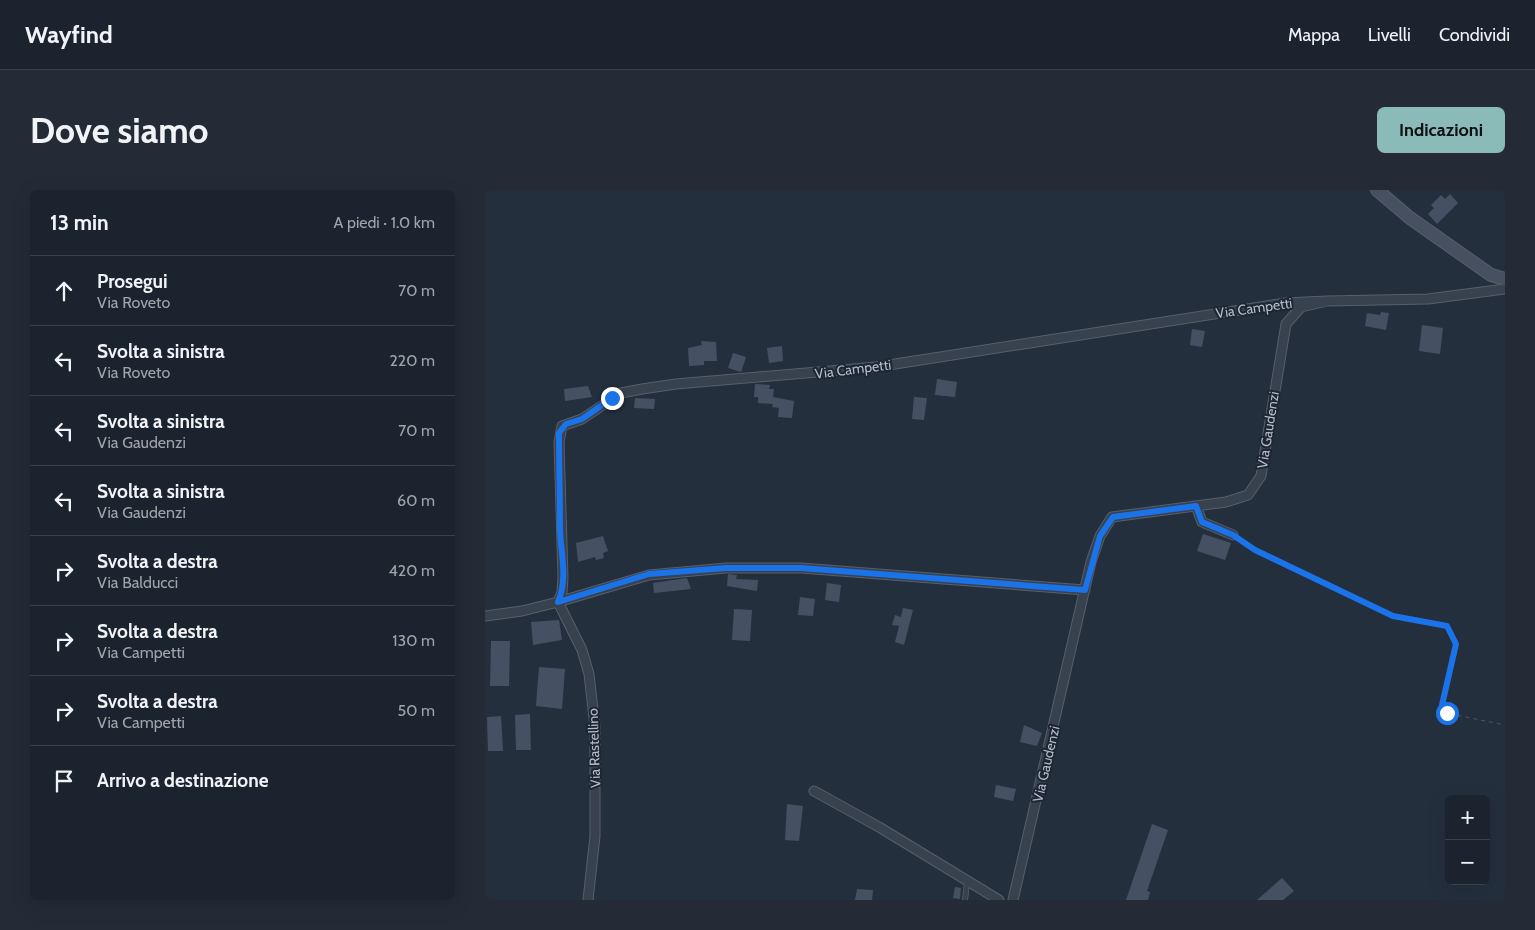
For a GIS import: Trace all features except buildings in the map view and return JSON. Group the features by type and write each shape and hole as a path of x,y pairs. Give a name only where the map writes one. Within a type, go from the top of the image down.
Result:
{"street":[{"path":"1377,190 1418,224 1491,274 1505,279"},
{"name":"Via Gaudenzi","path":"1013,900 1085,590 1100,536 1113,517 1226,502 1248,496 1261,476 1286,324 1301,307 1327,301 1428,299 1505,289"},
{"name":"Via Campetti","path":"558,602 562,592 563,578 560,531 559,433 566,424 582,419 621,393 676,384 876,367 1257,307 1327,301"},
{"path":"1196,506 1202,522 1233,535"},
{"path":"485,616 522,611 558,602 649,574 726,568 801,568 1085,590"},
{"name":"Via Rastellino","path":"558,602 582,650 589,674 595,727 595,836 588,900"},
{"path":"814,791 879,827 999,900"}],"lane":[{"path":"965,900 967,882"}],"path":[{"path":"1233,535 1255,550 1393,616 1447,626 1456,644 1442,705 1447,713 1505,725"}],"route":[{"path":"612,398 582,419 562,426 559,433 560,531 563,578 562,592 558,602 649,574 726,568 801,568 1085,590 1091,562 1100,536 1113,517 1196,506 1202,522 1233,535 1255,550 1393,616 1447,626 1456,644 1442,705 1447,713"}]}
